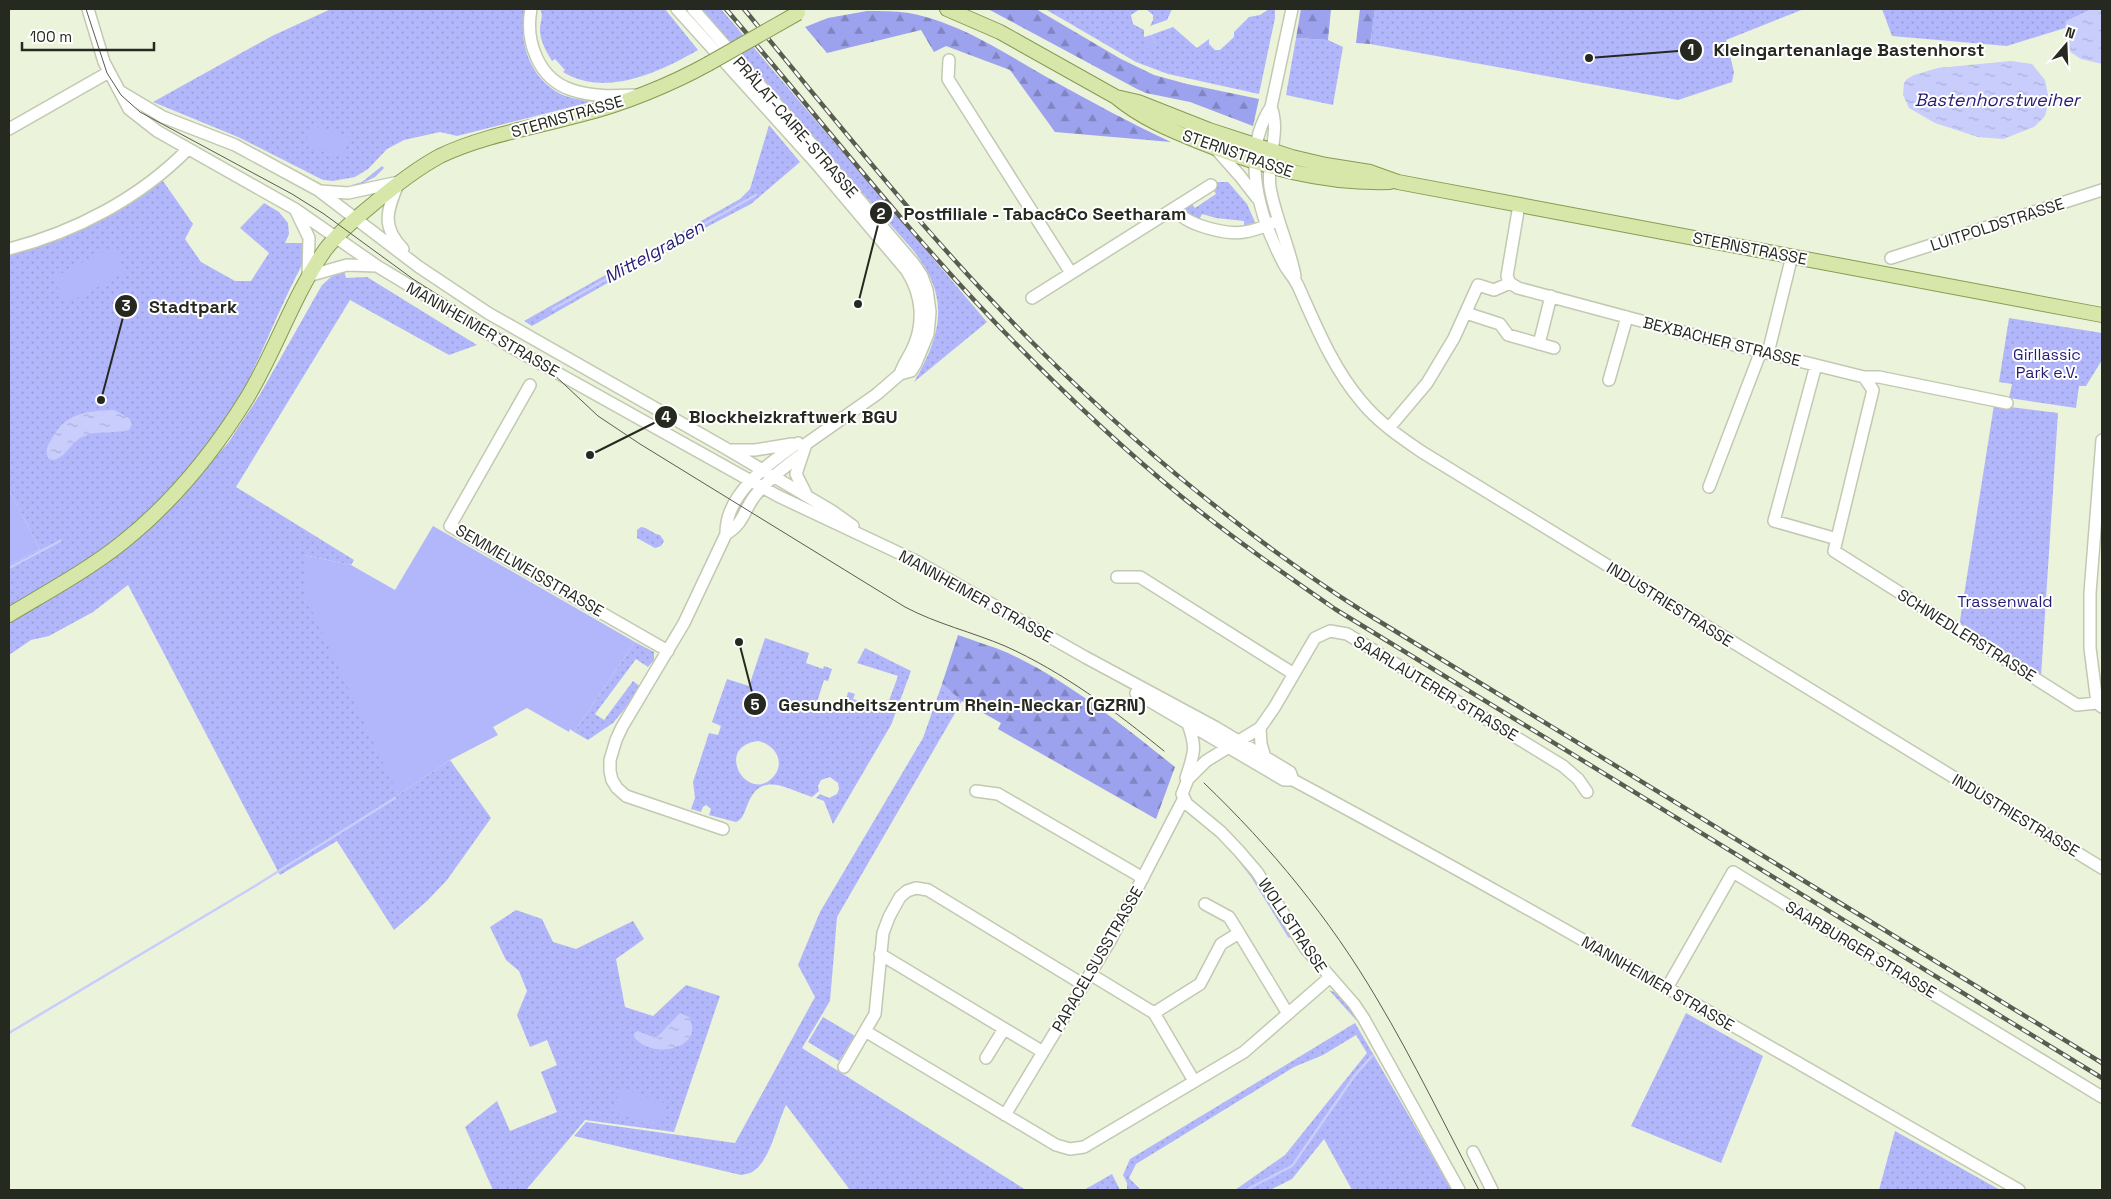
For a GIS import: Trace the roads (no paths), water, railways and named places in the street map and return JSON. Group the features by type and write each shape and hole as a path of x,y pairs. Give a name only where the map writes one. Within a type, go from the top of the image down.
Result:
{"main road":[{"name":"STERNSTRASSE","path":"947,9 1000,32 1116,97 1133,112 1216,148 1254,162 1300,175 1346,182 1398,182"},
{"name":"STERNSTRASSE","path":"9,615 88,568 123,542 151,518 194,473 248,397 308,276 326,250 355,219 398,182 439,157 468,145 587,113 688,75 803,11"},
{"name":"STERNSTRASSE","path":"1116,97 1138,102 1200,127 1271,151 1326,165 1370,172 1398,182 2102,315"}],"street":[{"name":"MANNHEIMER STRASSE","path":"88,9 109,72 129,109 156,131 295,209 377,266 503,343 762,488 829,515 916,561 1085,657 1234,745 1284,780 1293,780 1399,836 2019,1190"},
{"path":"531,9 529,24 531,43 539,63 555,81 570,90 593,95 638,95"},
{"name":"PRÄLAT-CAIRE-STRASSE","path":"677,9 762,95"},
{"name":"PRÄLAT-CAIRE-STRASSE","path":"693,9 762,95 914,264 927,290 930,323 925,344 911,371 900,374 877,394 802,447 762,469 742,490 726,521 726,534 737,528 754,497 772,476 802,447"},
{"path":"1271,106 1292,9"},
{"path":"949,60 948,79 1071,273"},
{"path":"10,125 109,72"},
{"name":"MANNHEIMER STRASSE","path":"121,92 164,117 234,145 318,190 418,267 488,313 762,469 808,497 829,515"},
{"name":"INDUSTRIESTRASSE","path":"1271,106 1265,116 1254,162 1254,176 1260,204 1273,223 1292,260 1296,282 1326,345 1348,384 1369,410 1389,428 1422,452 2102,868"},
{"name":"INDUSTRIESTRASSE","path":"1271,106 1276,118 1270,167 1273,223"},
{"path":"1216,148 1240,176 1260,204"},
{"path":"9,249 36,241 101,214 162,175 188,149"},
{"path":"318,190 348,193 398,182 388,214 388,227 395,241 418,267"},
{"path":"1032,298 1211,185"},
{"name":"LUITPOLDSTRASSE","path":"1892,258 2102,190"},
{"path":"1389,428 1427,383 1454,338 1478,285 1494,290 1510,283 1507,276 1519,205"},
{"path":"295,209 308,238 308,276 347,265 377,266"},
{"path":"1175,209 1178,214 1198,224 1228,232 1244,232 1273,223"},
{"path":"1710,487 1765,352 1792,256"},
{"name":"BEXBACHER STRASSE","path":"1510,283 1518,288 1816,365 1866,380 1879,377 2007,403"},
{"path":"1539,344 1551,296"},
{"path":"1466,313 1500,324 1508,335 1554,348"},
{"name":"BEXBACHER STRASSE","path":"1609,380 1627,317"},
{"name":"BEXBACHER STRASSE","path":"1816,365 1774,521 1835,545"},
{"path":"1835,545 1873,390 1866,380"},
{"name":"SEMMELWEISSTRASSE","path":"530,386 450,526 668,651"},
{"path":"2099,705 2090,648 2090,593 2102,440"},
{"path":"728,449 741,451 802,447 796,474 808,497"},
{"path":"723,828 626,796 617,788 612,780 610,760 622,727 684,623 726,534"},
{"name":"SCHWEDLERSTRASSE","path":"1835,545 2077,705 2099,705"},
{"path":"1117,578 1140,577 1294,674"},
{"name":"SAARLAUTERER STRASSE","path":"1234,745 1260,728 1274,708 1315,638 1330,631 1347,634 1563,766 1578,779 1587,792"},
{"name":"MANNHEIMER STRASSE","path":"1085,657 1102,672 1188,724 1265,757 1290,772 1293,780"},
{"path":"1183,796 1194,751 1194,742 1188,724"},
{"path":"1260,728 1261,744 1265,757"},
{"path":"1183,796 1196,769 1234,745"},
{"path":"976,790 998,794 1143,878"},
{"name":"PARACELSUSSTRASSE","path":"1005,1115 1110,941 1183,796"},
{"name":"WOLLSTRASSE","path":"1183,796 1221,832 1251,865 1306,949 1329,978 1354,1004 1459,1190"},
{"name":"SAARBURGER STRASSE","path":"1667,988 1733,872 2102,1097"},
{"path":"844,1067 875,1014 883,933 900,897 907,891 916,888 928,890 1084,985"},
{"path":"1205,904 1229,917 1288,1014"},
{"path":"1154,1014 1200,984 1221,944 1239,933"},
{"path":"880,954 1043,1052"},
{"path":"1090,974 1154,1014 1194,1082"},
{"path":"865,1031 1056,1145 1070,1149 1084,1148 1244,1052 1329,978"},
{"path":"986,1058 1004,1029"},
{"path":"1473,1152 1492,1190"}],"water":[{"path":"2092,9 2102,9 2102,64 2081,59 2066,49 2065,28 2067,21"},
{"name":"Bastenhorstweiher","path":"2011,61 2032,64 2045,80 2049,100 2045,116 2034,127 2003,139 1978,137 1935,123 1909,108 1903,95 1904,83 1914,75 1938,68"},
{"path":"114,410 129,418 132,424 129,430 82,437 60,457 52,460 48,458 47,451 50,442 57,431 69,419 94,411"},
{"path":"680,1013 689,1017 692,1028 690,1037 675,1048 653,1048 643,1044 634,1037 634,1033 638,1031 650,1036 658,1036"}],"waterway":[{"name":"Mittelgraben","path":"553,309 756,195"},
{"name":"Mittelgraben","path":"9,568 60,541"},
{"path":"9,1033 255,886 395,798"},
{"path":"1246,1190 1292,1166 1355,1075 1372,1056"}],"tram line":[{"path":"86,9 107,73 121,95 140,112 292,194 324,214 413,279 533,355 598,416 640,444 905,607 929,618 1005,646 1068,680 1127,721 1164,751"},
{"path":"1204,783 1276,858 1319,912 1359,969 1391,1022 1479,1190"}],"railway":[{"path":"726,9 903,220 976,302 1096,422 1160,479 1201,512 1335,609 2102,1078"},
{"path":"744,9 927,230 1005,314 1120,426 1238,524 1321,584 1364,612 2102,1063"}],"place":[{"name":"Kleingartenanlage Bastenhorst","path":"1589,58"},
{"name":"Postfiliale - Tabac&Co Seetharam","path":"858,304"},
{"name":"Stadtpark","path":"101,400"},
{"name":"Blockheizkraftwerk BGU","path":"590,455"},
{"name":"Gesundheitszentrum Rhein-Neckar (GZRN)","path":"739,642"}],"park label":[{"name":"Girllassic Park e.V.","path":"2047,363"},
{"name":"Trassenwald","path":"2005,601"}]}
